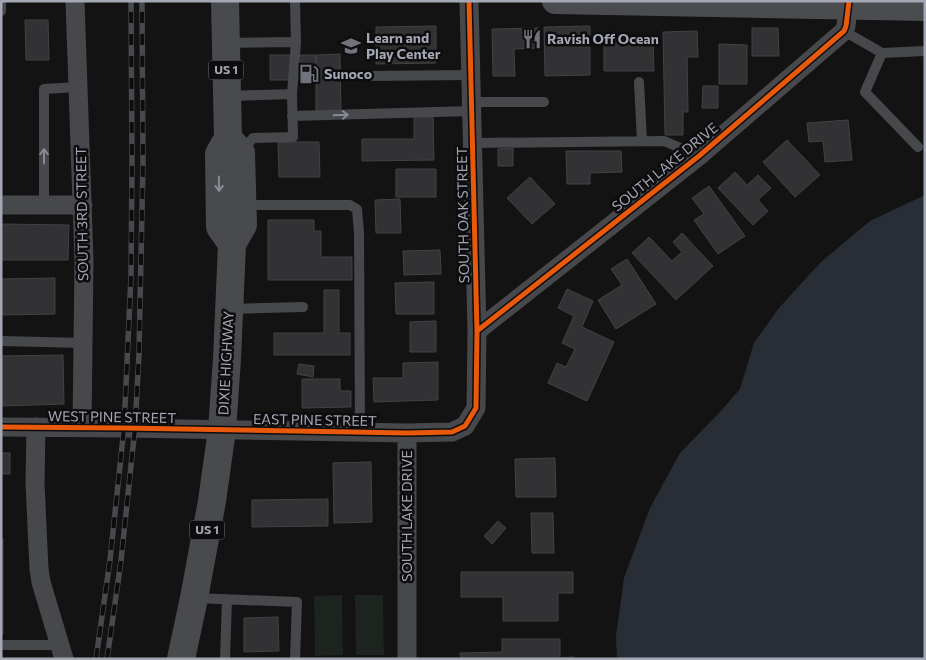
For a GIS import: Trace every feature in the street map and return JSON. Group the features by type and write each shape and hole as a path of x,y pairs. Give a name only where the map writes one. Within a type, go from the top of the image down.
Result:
{"main road":[{"name":"DIXIE HIGHWAY","path":"181,659 212,501 222,430 232,244 243,225 227,96 225,1"},
{"path":"555,1 847,13 925,8"},
{"name":"DIXIE HIGHWAY","path":"232,244 220,227 219,154 234,146"}],"street":[{"name":"SOUTH 3RD STREET","path":"75,1 84,260 82,427"},
{"name":"SOUTH OAK STREET","path":"465,426 476,408 477,332 469,1"},
{"name":"SOUTH LAKE DRIVE","path":"477,332 699,156 847,13"},
{"path":"1,205 82,205"},
{"name":"SOUTH LAKE DRIVE","path":"407,659 407,432 452,432 465,426"},
{"name":"WEST PINE STREET","path":"1,427 222,430"},
{"path":"36,427 35,483 39,570 62,652"},
{"name":"EAST PINE STREET","path":"222,430 407,432"}],"lane":[{"path":"1,1 1,11"},
{"path":"234,146 253,138 292,137 292,94 296,42 295,1"},
{"path":"847,13 882,54"},
{"path":"226,43 296,42"},
{"path":"882,54 925,51"},
{"path":"882,54 865,92 918,147"},
{"path":"366,76 471,75"},
{"path":"640,82 642,141"},
{"path":"44,205 44,88 78,87"},
{"path":"227,96 292,94"},
{"path":"292,116 544,102"},
{"path":"473,143 664,141 699,156"},
{"path":"242,205 350,205 357,209 359,233 360,432"},
{"path":"229,309 303,307"},
{"path":"1,341 84,343"},
{"path":"194,598 297,602 295,659"},
{"path":"225,659 227,599"},
{"path":"1,645 62,652"}],"shaded area":[{"path":"925,195 925,659 617,659 616,636 624,578 650,508 680,453 740,389 754,343 779,308 821,262 870,221"},
{"path":"342,595 343,655 315,656 314,596"},
{"path":"355,595 383,595 384,655 356,655"}],"building":[{"path":"25,20 48,20 49,60 26,60"},
{"path":"436,26 436,63 376,64 376,27"},
{"path":"590,26 590,75 545,76 544,27"},
{"path":"541,28 541,48 514,49 515,76 493,76 492,29"},
{"path":"752,28 778,28 779,56 752,56"},
{"path":"697,31 698,57 687,57 688,112 683,112 683,135 665,135 663,32"},
{"path":"604,39 653,39 654,71 604,71"},
{"path":"719,44 747,45 747,84 719,84"},
{"path":"340,54 341,111 316,111 316,55"},
{"path":"270,55 316,55 316,80 270,80"},
{"path":"703,86 718,86 718,108 702,108"},
{"path":"414,116 433,116 434,160 362,161 362,139 414,139"},
{"path":"848,120 852,160 825,162 823,141 809,142 807,123"},
{"path":"787,140 820,175 795,197 763,162"},
{"path":"278,142 319,142 320,177 279,177"},
{"path":"513,148 513,166 498,166 498,149"},
{"path":"566,151 621,151 622,172 590,173 590,184 567,184"},
{"path":"396,169 436,169 436,197 396,197"},
{"path":"735,172 747,185 758,175 771,188 758,200 768,211 753,225 718,188"},
{"path":"530,177 555,204 532,224 507,198"},
{"path":"709,186 745,236 718,254 694,220 704,214 692,198"},
{"path":"400,199 401,233 376,233 375,200"},
{"path":"268,220 314,220 314,231 321,231 321,257 352,257 352,280 268,280"},
{"path":"1,224 69,225 68,260 1,260"},
{"path":"682,233 713,266 676,300 632,253 649,237 672,261 682,252 673,242"},
{"path":"440,250 441,274 404,275 403,251"},
{"path":"627,259 656,304 616,329 598,300 622,285 611,269"},
{"path":"55,278 55,314 1,315 1,279"},
{"path":"434,282 434,314 396,314 395,283"},
{"path":"567,289 593,301 582,327 614,342 587,401 548,383 557,363 566,367 575,349 562,343 574,316 558,308"},
{"path":"324,290 339,290 339,333 350,333 350,355 274,355 274,333 324,333"},
{"path":"436,321 436,352 410,352 410,322"},
{"path":"63,355 64,404 1,406 1,356"},
{"path":"438,362 438,400 374,402 373,378 403,378 403,363"},
{"path":"299,364 314,366 313,377 297,374"},
{"path":"302,379 340,379 340,391 351,391 351,407 302,408"},
{"path":"1,453 10,453 10,474 1,474"},
{"path":"555,458 556,497 516,497 515,459"},
{"path":"371,462 372,522 334,523 333,463"},
{"path":"328,499 328,526 252,527 252,500"},
{"path":"531,513 553,513 554,553 532,553"},
{"path":"498,521 506,528 492,544 484,536"},
{"path":"1,539 3,539 3,634 1,634"},
{"path":"461,572 573,572 573,593 558,593 558,621 503,621 503,597 461,597"},
{"path":"278,617 279,651 244,652 244,618"},
{"path":"502,639 560,639 560,658 574,657 574,659 461,659 460,653 502,652"}],"railway":[{"path":"96,659 110,560 124,428 131,276 131,1"},
{"path":"107,659 121,561 135,428 139,354 143,163 142,1"}],"cycle path":[{"path":"1,427 407,433 452,432 465,426 476,408 477,331 469,1"},
{"path":"477,331 699,156 844,31 849,1"}],"place":[{"name":"Ravish Off Ocean","path":"532,39"},
{"name":"Learn and Play Center","path":"351,46"},
{"name":"Sunoco","path":"309,74"}]}
